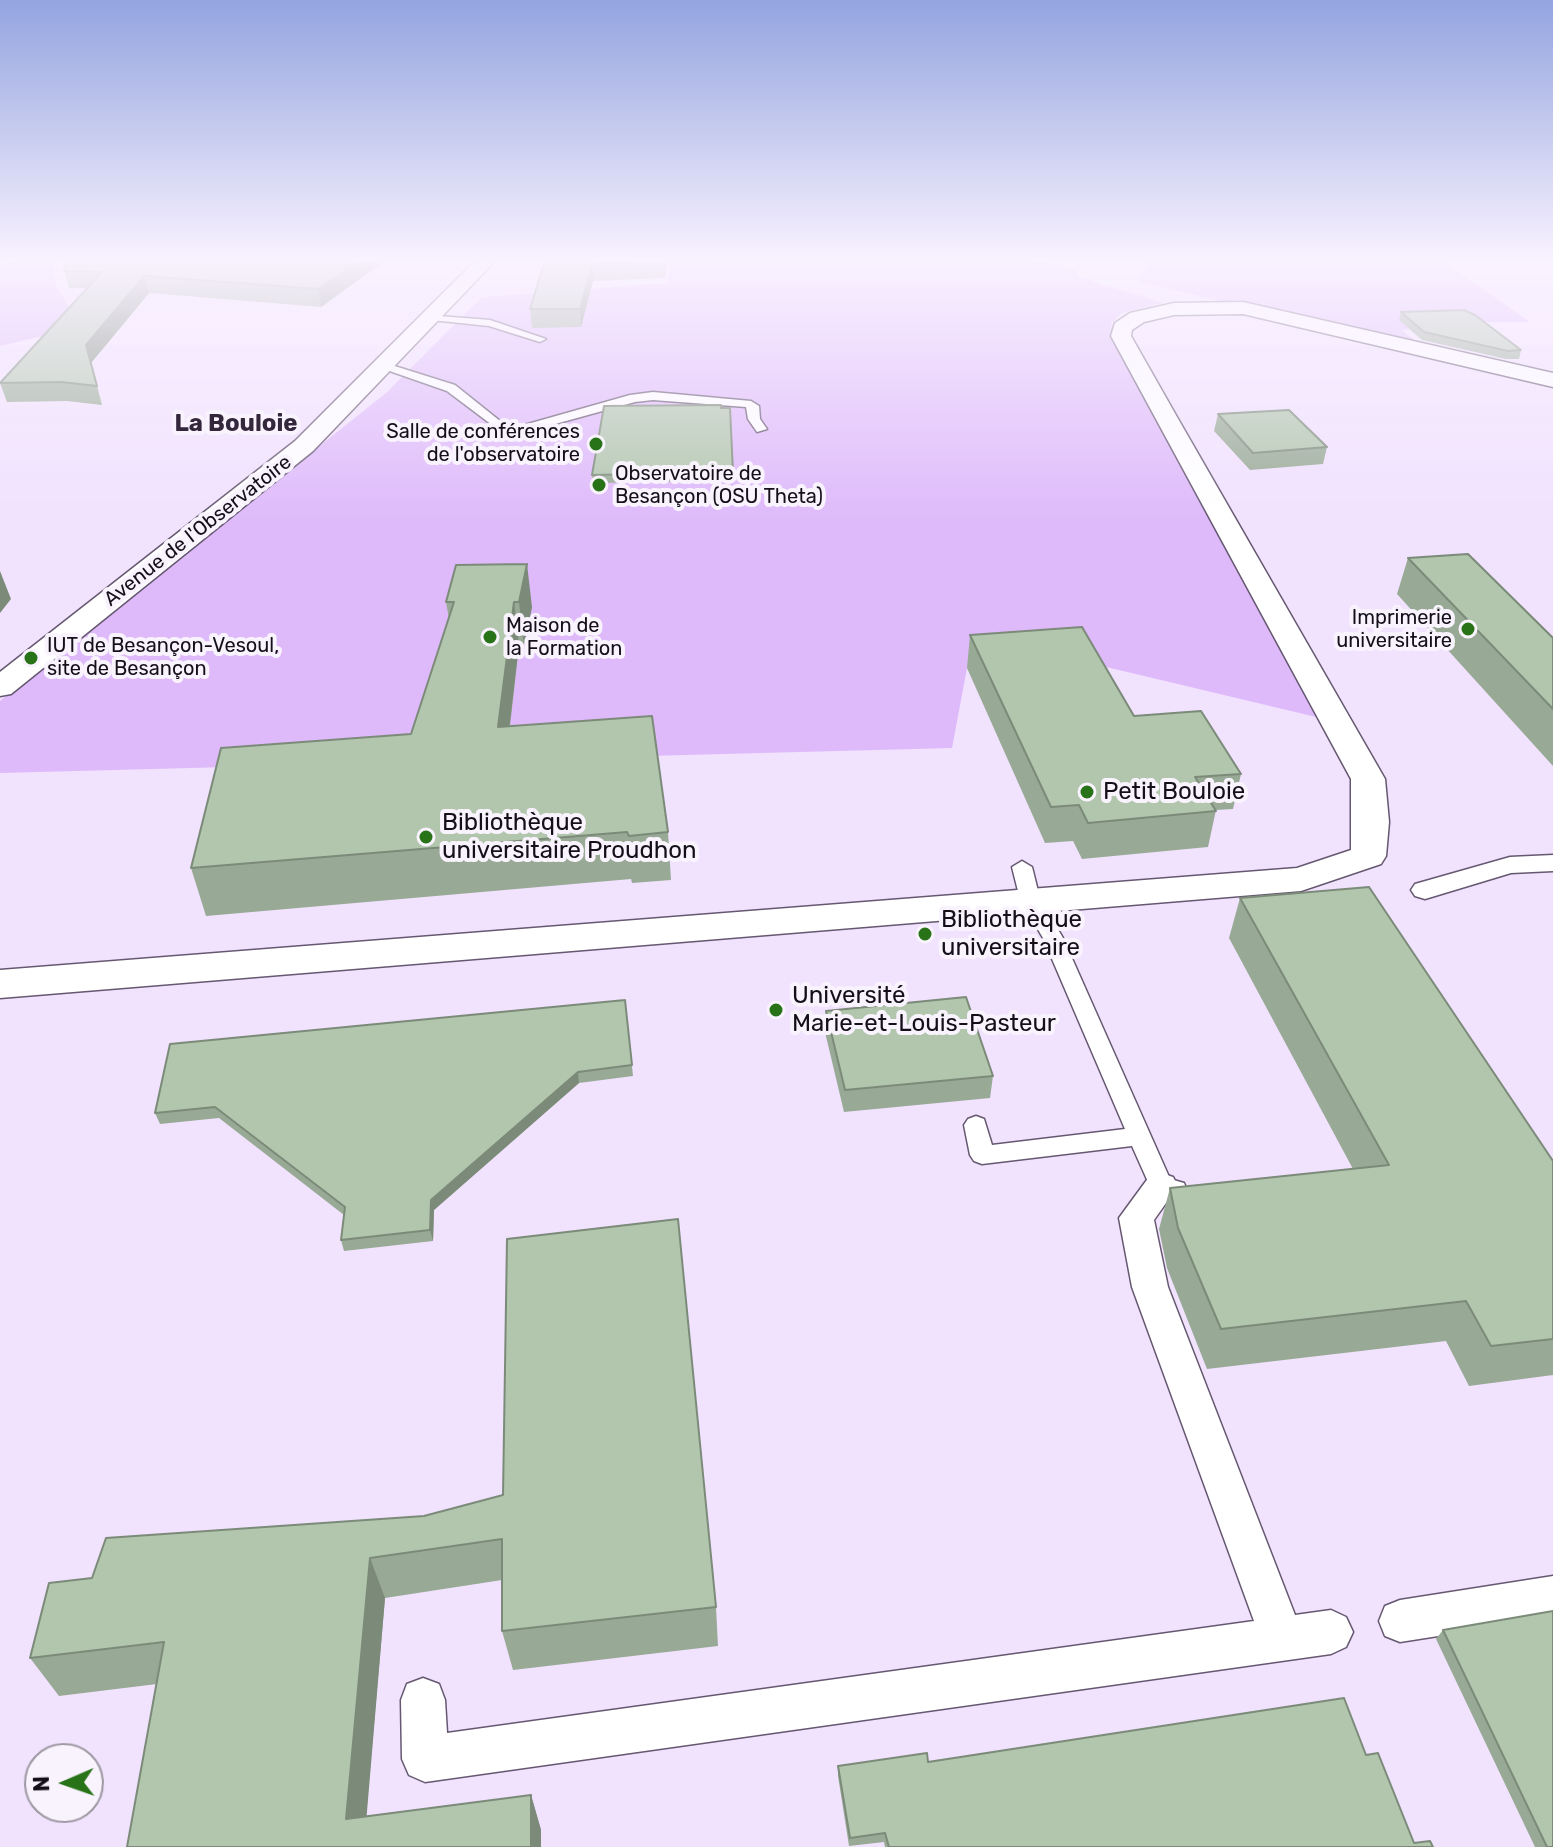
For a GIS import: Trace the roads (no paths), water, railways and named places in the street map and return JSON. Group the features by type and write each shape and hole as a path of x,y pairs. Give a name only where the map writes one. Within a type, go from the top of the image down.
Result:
{"street":[{"name":"Avenue de l'Observatoire","path":"0,687 263,483 327,426 404,346"},
{"path":"0,984 1026,883 1301,879 1368,856 1371,822 1368,779 1127,346"},
{"path":"1407,346 1553,380"},
{"path":"1425,890 1510,865 1553,863"},
{"path":"1161,1186 1136,1218 1150,1287 1282,1639"},
{"path":"1400,1621 1553,1597"},
{"path":"423,1700 425,1759 1331,1632"}],"lane":[{"path":"385,366 451,388 508,433 634,398 663,396 753,406 754,419 761,429"},
{"path":"1026,883 1161,1186 1203,1199"},
{"path":"976,1125 982,1155 1140,1136"}],"place":[{"name":"Salle de conférences de l'observatoire","path":"596,444"},
{"name":"Observatoire de Besançon (OSU Theta)","path":"599,485"},
{"name":"Imprimerie universitaire","path":"1468,629"},
{"name":"Maison de la Formation","path":"490,637"},
{"name":"IUT de Besançon-Vesoul, site de Besançon","path":"31,658"},
{"name":"Petit Bouloie","path":"1087,792"},
{"name":"Bibliothèque universitaire Proudhon","path":"426,837"},
{"name":"Bibliothèque universitaire","path":"925,934"},
{"name":"Université Marie-et-Louis-Pasteur","path":"776,1010"}],"district":[{"name":"La Bouloie","path":"236,424"}]}
